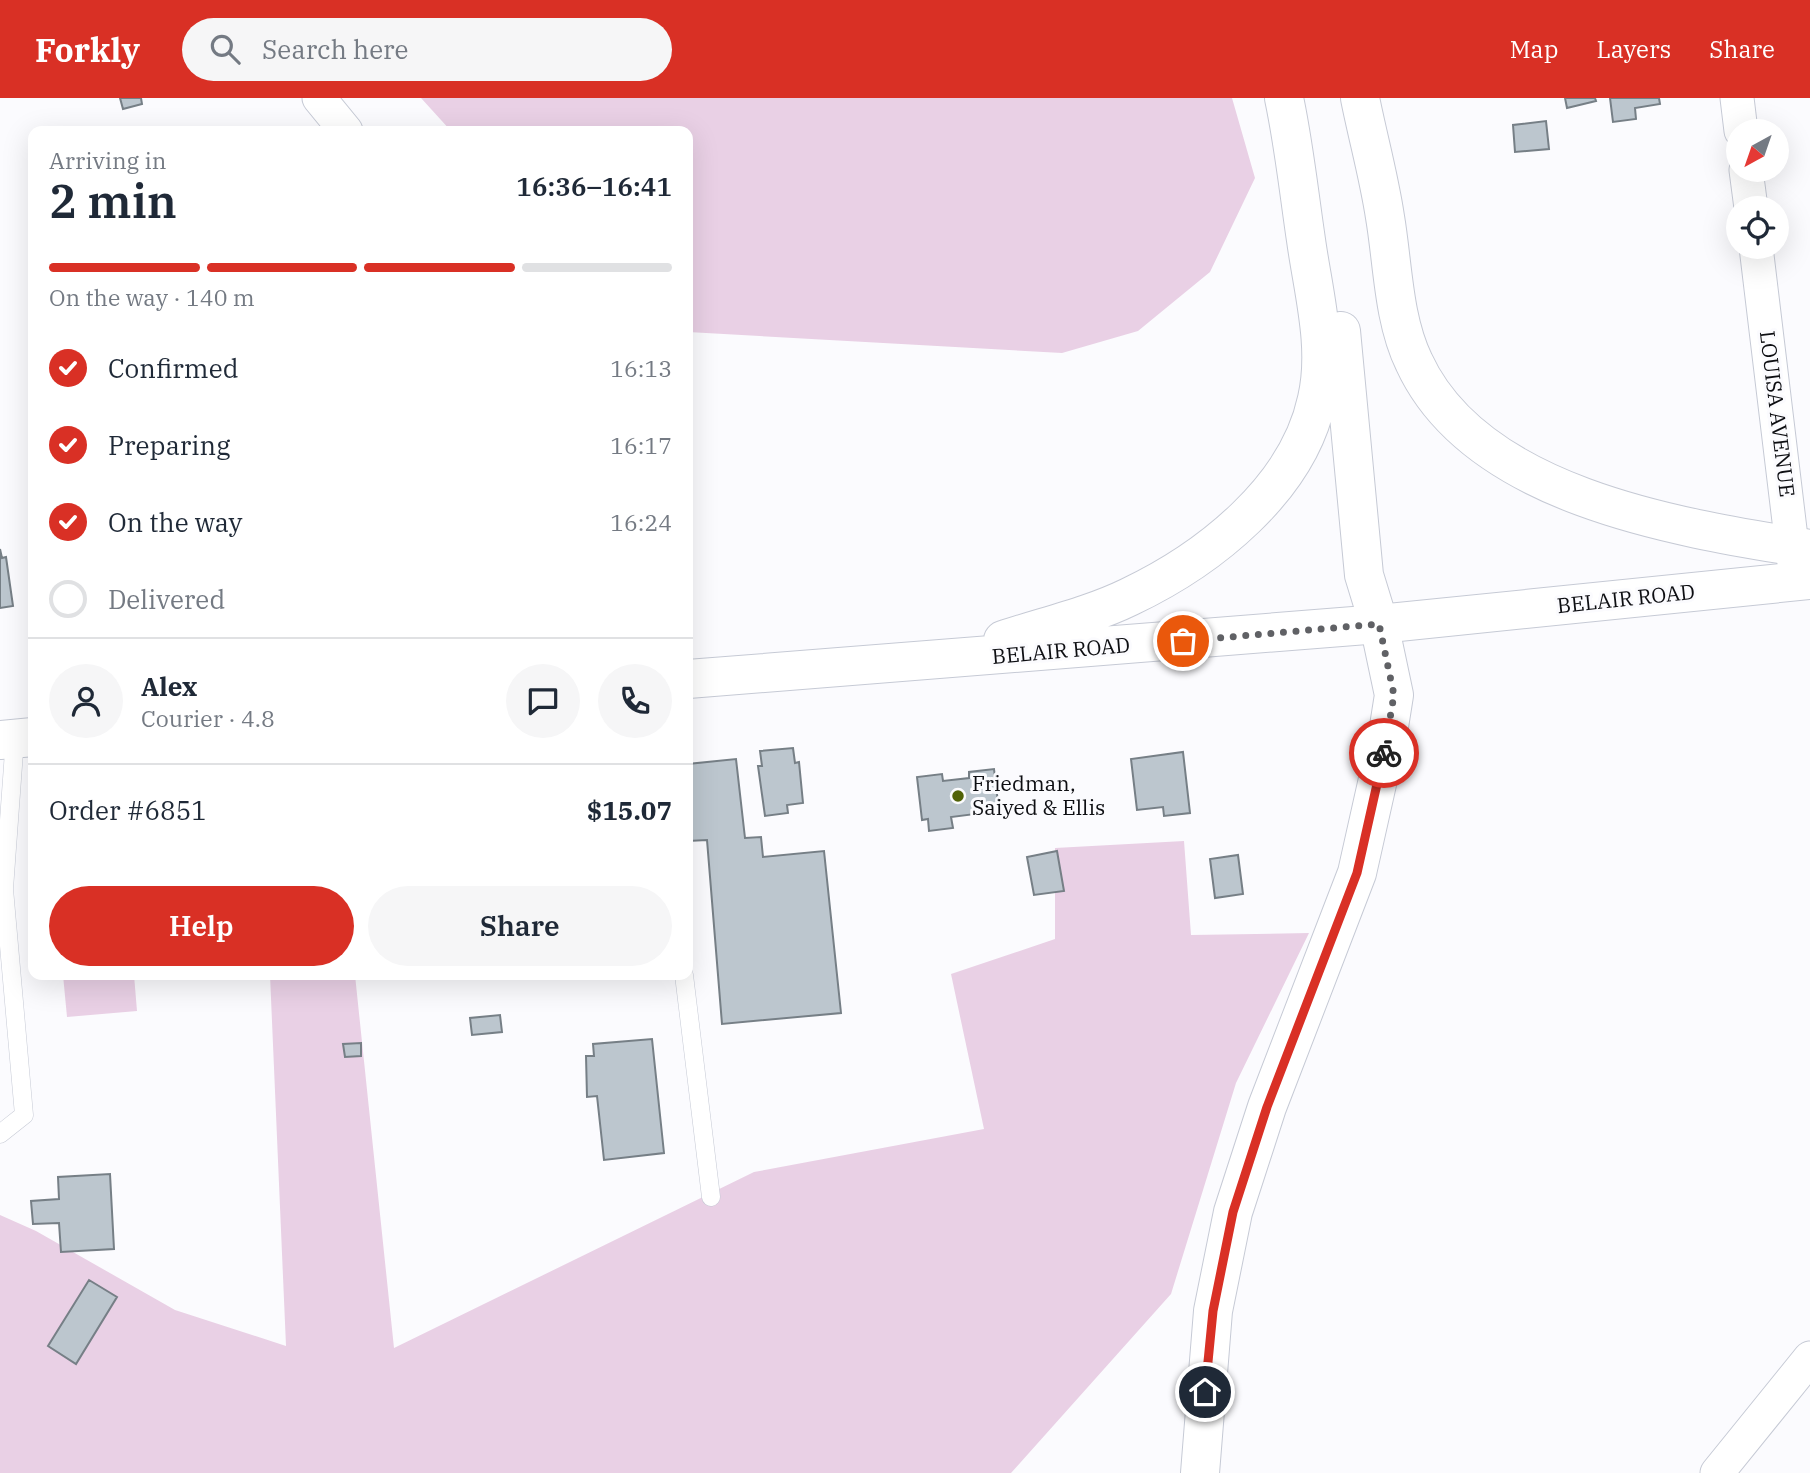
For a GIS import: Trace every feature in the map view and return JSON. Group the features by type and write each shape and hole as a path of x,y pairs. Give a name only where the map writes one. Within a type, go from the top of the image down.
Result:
{"main road":[{"path":"1360,98 1385,215 1400,316 1413,362 1438,402 1474,436 1519,469 1597,504 1702,532 1802,564"},
{"path":"1200,1473 1213,1311 1233,1212 1267,1107 1357,873 1394,695 1379,624 1364,575 1340,324 1330,264 1311,184 1286,103"},
{"path":"938,661 1082,615 1129,597 1172,572 1240,523 1272,487 1304,441 1318,397 1321,346 1286,103"},
{"name":"BELAIR ROAD","path":"693,679 1379,624 1802,564"}],"street":[{"path":"319,98 342,126"},
{"path":"1737,98 1740,119"},
{"name":"LOUISA AVENUE","path":"1758,259 1802,564"},
{"path":"1717,1473 1810,1358"}],"lane":[{"path":"0,1135 24,1115 2,889 16,738"},
{"path":"685,980 711,1197"}],"shaded area":[{"path":"421,98 1232,98 1255,178 1210,272 1138,331 1062,353 693,332 693,126 446,126"},
{"path":"1184,841 1191,935 1309,933 1236,1083 1171,1294 1011,1473 0,1473 0,1215 36,1231 175,1310 286,1346 270,980 356,980 394,1348 754,1172 984,1129 951,974 1055,939 1055,848"},
{"path":"63,980 134,980 137,1011 67,1017"}],"building":[{"path":"120,98 141,98 142,104 123,109"},
{"path":"1565,98 1595,98 1596,101 1567,108"},
{"path":"1610,98 1659,98 1660,104 1635,108 1636,119 1613,122"},
{"path":"1546,121 1549,149 1515,152 1513,125"},
{"path":"0,549 2,558 6,557 13,606 0,608"},
{"path":"793,748 795,763 799,762 803,803 787,805 788,813 765,816 758,766 762,766 760,751"},
{"path":"1183,752 1190,813 1164,816 1163,807 1137,810 1131,759"},
{"path":"736,759 745,838 761,837 763,857 824,851 841,1013 722,1024 707,840 693,841 693,763"},
{"name":"Friedman, Saiyed & Ellis","path":"994,769 999,811 951,817 953,828 929,831 928,819 922,820 917,777 942,774 943,781 969,778 969,772"},
{"path":"1057,851 1064,891 1034,895 1027,857"},
{"path":"1238,855 1243,894 1215,898 1210,859"},
{"path":"500,1015 502,1032 472,1035 470,1018"},
{"path":"652,1039 664,1153 604,1160 597,1096 587,1097 586,1056 594,1056 593,1044"},
{"path":"361,1043 361,1056 345,1057 343,1044"},
{"path":"110,1174 114,1249 61,1252 59,1223 33,1224 31,1201 59,1199 58,1177"},
{"path":"89,1280 117,1297 76,1364 48,1346"}],"way so far":[{"path":"1183,641 1379,624 1394,695 1384,753"}],"place":[{"name":"Friedman, Saiyed & Ellis","path":"958,796"}],"route":[{"path":"1205,1392 1213,1311 1233,1212 1267,1107 1357,873 1384,753"}]}
